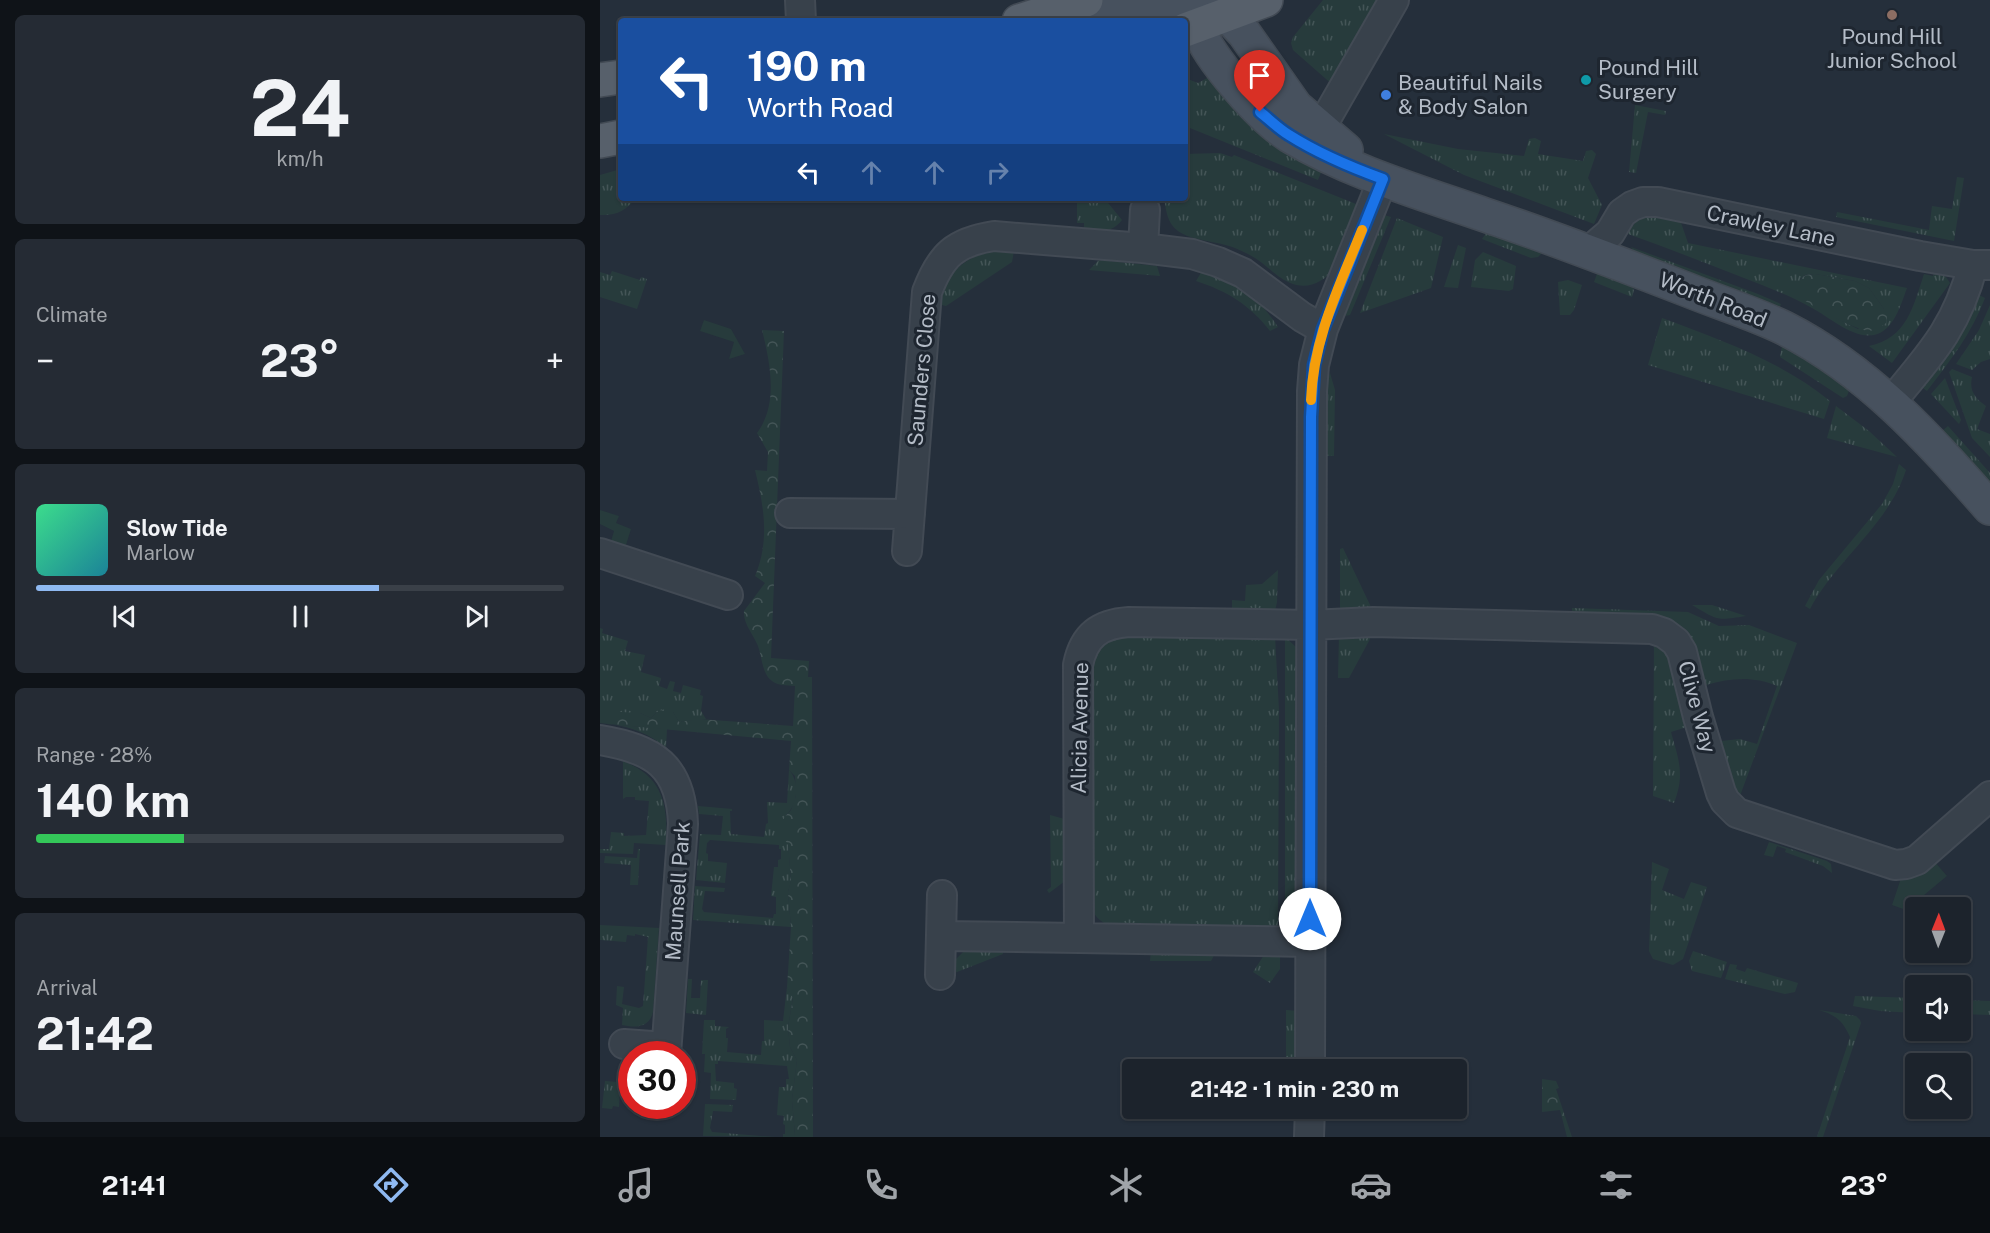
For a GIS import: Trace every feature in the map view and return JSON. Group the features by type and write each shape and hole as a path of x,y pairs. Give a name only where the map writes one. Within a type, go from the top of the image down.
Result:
{"main road":[{"path":"1040,18 1086,0"},
{"path":"1198,10 1266,0"},
{"path":"600,141 618,138"}],"street":[{"path":"800,0 801,18"},
{"path":"1320,129 1394,0"},
{"path":"1114,18 1198,10"},
{"name":"Worth Road","path":"1198,10 1244,33 1260,52 1296,107 1383,179"},
{"name":"Worth Road","path":"1198,10 1217,61 1260,112 1287,134 1332,159 1383,179 1589,251 1783,328 1830,355 1891,402 1918,427 1990,508"},
{"path":"1310,1059 1312,391 1314,365 1323,329 1383,179"},
{"name":"Crawley Lane","path":"1589,251 1610,233 1622,213 1643,202 1658,202 1823,237 1982,265 1943,337 1926,362 1891,402"},
{"path":"1143,248 1145,210"},
{"name":"Saunders Close","path":"907,550 927,292 934,273 955,248 973,239 994,236 1192,254 1243,273 1302,317 1323,329"},
{"path":"790,513 910,514"},
{"path":"600,553 728,595"},
{"name":"Alicia Avenue","path":"1079,938 1078,665 1086,642 1094,633 1114,622 1311,625"},
{"name":"Clive Way","path":"1311,625 1373,622 1637,628 1664,633 1676,642 1682,652 1698,717 1721,793 1731,808 1737,813 1887,863 1906,864 1917,860 1990,796"},
{"name":"Maunsell Park","path":"600,740 640,749 656,759 675,783 681,800 683,824 667,1041"},
{"path":"940,975 942,895"},
{"path":"942,936 1310,942"},
{"path":"1309,1137 1310,1119"}],"green space":[{"path":"1323,0 1383,0 1334,86 1293,50 1291,43 1293,37"},
{"path":"1209,77 1322,170 1318,180 1188,127 1188,79 1198,83"},
{"path":"1635,105 1666,111 1665,115 1648,112 1636,173 1629,172"},
{"path":"1384,134 1458,149 1524,156 1529,139 1535,138 1541,141 1538,154 1583,161 1586,151 1592,150 1596,154 1588,178 1602,205 1594,224 1464,175"},
{"path":"1220,153 1232,157 1234,155 1356,204 1345,247 1335,267 1320,281 1300,286 1283,279 1260,261 1245,253 1228,246 1190,237 1174,228 1165,201 1188,201 1188,154"},
{"path":"618,170 618,201 633,201 629,206 621,211 600,215 600,175"},
{"path":"1957,177 1964,178 1954,241 1836,217 1837,212 1929,230 1932,206 1952,209"},
{"path":"1077,201 1106,201 1122,220 1105,231 1095,232 1084,230 1084,223 1077,223"},
{"path":"1678,214 1688,243 1907,288 1896,316 1892,323 1881,332 1874,335 1858,334 1779,292 1628,234 1642,218","holes":["1815,274 1855,281 1869,288 1884,309 1858,329 1836,318 1800,279 1805,275"]},
{"path":"1384,215 1391,217 1350,315 1344,316 1377,223"},
{"path":"1397,218 1443,237 1431,288 1360,313"},
{"path":"1487,232 1541,250 1541,254 1531,258 1482,239"},
{"path":"1458,245 1466,248 1458,288 1444,287"},
{"path":"1631,247 1781,304 1778,311 1638,257"},
{"path":"995,251 1014,251 1012,262 946,306 937,304 947,283 958,268 973,258"},
{"path":"1483,252 1516,266 1513,289 1509,291 1471,287 1475,260"},
{"path":"1099,260 1157,266 1160,276 1089,270"},
{"path":"612,271 640,280 641,277 647,279 637,309 600,297 600,272 610,275"},
{"path":"1202,271 1246,292 1262,306 1278,327 1270,331 1246,306 1218,289 1196,281"},
{"path":"1601,272 1628,280 1634,290 1632,297 1594,282 1597,274"},
{"path":"1934,272 1946,277 1950,283 1892,363 1869,346 1882,342 1900,328 1912,309 1924,274 1933,276"},
{"path":"1815,274 1855,281 1869,288 1884,309 1887,316 1886,323 1870,331 1865,330 1835,318 1807,302 1800,295 1799,283 1804,276"},
{"path":"1568,280 1582,285 1574,310 1570,315 1560,315 1558,282"},
{"path":"1977,294 1985,298 1974,323 1952,358 1927,391 1920,386"},
{"path":"1990,305 1990,359 1981,362 1972,370 1956,364 1979,330"},
{"path":"1662,318 1750,353 1791,374 1830,401 1824,419 1648,365"},
{"path":"704,320 731,329 745,354 729,359 734,342 700,331"},
{"path":"762,330 784,331 771,658 809,661 808,677 812,677 813,1137 794,1137 792,1100 797,1060 790,1047 788,1027 793,998 787,987 791,927 788,892 791,880 788,844 779,833 782,820 791,810 796,796 795,776 789,770 791,741 608,724 603,711 640,713 651,718 657,712 665,709 673,712 679,722 699,719 793,726 795,686 777,684 769,678 744,616 744,611 765,583 755,576 763,549 764,523 755,470 767,471 768,452 757,433 768,409 771,383"},
{"path":"1782,346 1850,388 1847,396 1843,398 1780,357"},
{"path":"1952,369 1972,377 1971,386 1974,394 1986,406 1977,429 1990,434 1990,457 1972,438 1949,372"},
{"path":"1330,373 1335,390 1334,456 1324,456 1325,387"},
{"path":"1945,378 1961,420 1959,424 1931,394"},
{"path":"1836,406 1869,431 1897,457 1827,438"},
{"path":"1948,426 1990,473 1990,489 1940,433"},
{"path":"1899,464 1906,470 1888,507 1821,591 1810,609 1805,606 1819,580 1882,504 1893,484"},
{"path":"600,510 619,516 616,523 631,529 626,545 611,541 614,531 600,524"},
{"path":"1343,548 1371,607 1371,613 1340,610 1340,549"},
{"path":"1278,570 1275,611 1232,611 1232,600 1245,601 1246,585 1262,584"},
{"path":"1692,605 1712,605 1746,616 1717,618"},
{"path":"1572,608 1688,612 1719,626 1749,625 1797,643 1738,801 1714,724 1716,723 1721,741 1740,739 1757,744 1777,686 1751,679 1706,685 1710,701 1707,702 1690,645 1572,614"},
{"path":"600,628 603,629 602,633 628,641 625,651 645,655 641,672 661,678 659,686 667,689 670,681 675,682 673,691 681,693 683,685 701,690 700,695 703,696 701,711 706,719 679,722 673,712 657,712 651,718 640,713 608,724 600,723"},
{"path":"1370,633 1370,639 1349,678 1338,678 1339,635"},
{"path":"1115,635 1275,636 1279,710 1278,928 1111,926 1100,920 1093,911 1089,903 1092,653"},
{"path":"1285,637 1296,647 1298,656 1298,911 1295,919 1285,927"},
{"path":"1654,640 1666,648 1690,726 1671,732 1680,775 1674,803 1653,796"},
{"path":"611,724 667,729 666,748 643,733"},
{"path":"623,761 647,775 661,794 666,818 666,845 634,843 633,854 600,853 600,849 609,849 611,832 624,833 624,836 646,835 649,801 635,800 635,797 623,799"},
{"path":"789,770 796,787 793,805 786,815 791,881 788,892 791,927 693,920 695,886 725,888 724,892 705,891 702,909 704,912 773,918 776,914 776,897 771,896 774,867 778,867 778,860 781,859 779,845 710,840 707,843 706,853 708,861 727,863 725,883 696,880 700,834 721,835 723,816 699,814 698,806 732,809 730,811 731,834 764,837 768,823 767,802 787,803"},
{"path":"1050,815 1068,820 1069,878 1049,893 1047,890 1051,887"},
{"path":"1769,842 1827,861 1831,864 1832,873 1823,866 1785,852 1786,849 1777,846 1773,857 1764,855"},
{"path":"638,849 640,849 638,885 630,885 631,865 604,863 605,856 637,858"},
{"path":"1934,861 1947,876 1922,897 1905,897 1905,910 1892,905 1901,878"},
{"path":"1652,862 1669,869 1662,890 1684,899 1691,882 1707,887 1683,959 1673,965 1653,959 1649,951"},
{"path":"600,925 659,928 653,1012 648,1021 641,1026 622,1025 623,1008 616,1005 617,986 624,987 622,1004 639,1008 643,1006 648,937 635,934 635,936 627,935 626,942 600,940"},
{"path":"1003,947 1003,954 952,973 955,960 965,950"},
{"path":"1151,950 1217,950 1211,961 1150,961"},
{"path":"1693,951 1727,962 1721,978 1692,971 1689,961"},
{"path":"1266,952 1280,954 1280,969 1270,983 1253,972"},
{"path":"1730,964 1737,965 1736,969 1745,972 1747,968 1798,983 1795,992 1785,994 1725,979"},
{"path":"688,979 692,979 691,998 700,998 701,980 708,980 706,1015 686,1013"},
{"path":"787,987 793,997 788,1027 790,1047 797,1060 792,1100 794,1137 783,1137 785,1134 784,1116 777,1115 779,1087 786,1087 786,1079 789,1079 787,1066 718,1061 718,1064 715,1064 716,1081 734,1083 734,1088 737,1089 736,1100 710,1099 711,1073 704,1072 705,1054 702,1054 704,1020 715,1020 715,1026 729,1027 726,1029 727,1052 761,1055 764,1020 783,1021"},
{"path":"1855,996 1905,998 1905,1012 1853,1006"},
{"path":"1971,1000 1990,1001 1990,1015 1971,1014"},
{"path":"1286,1010 1298,1011 1298,1059 1286,1059"},
{"path":"1819,1010 1856,1016 1861,1023 1823,1137 1817,1137 1850,1037 1838,1019"},
{"path":"1542,1079 1556,1081 1559,1088 1556,1089 1572,1137 1567,1137 1560,1110 1542,1112"},
{"path":"605,1081 618,1082 618,1107 602,1108"},
{"path":"705,1104 733,1105 732,1112 713,1111 710,1128 712,1132 775,1137 703,1136"}],"slow traffic":[{"path":"1311,400 1314,365 1323,329 1362,230"}],"place":[{"name":"Pound Hill Junior School","path":"1892,15"},
{"name":"Pound Hill Surgery","path":"1586,80"},
{"name":"Beautiful Nails & Body Salon","path":"1386,95"}],"route":[{"path":"1260,112 1287,134 1317,151 1383,179 1323,329 1314,365 1311,417 1310,919"}]}
